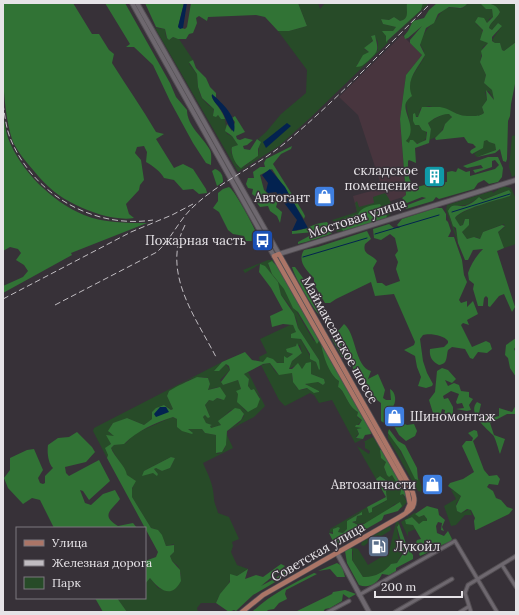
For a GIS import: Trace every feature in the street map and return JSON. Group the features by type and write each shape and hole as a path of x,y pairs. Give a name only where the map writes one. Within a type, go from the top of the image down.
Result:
{"main road":[{"name":"Маймаксанское шоссе","path":"132,3 411,488 414,496 414,505 406,513"},
{"name":"Маймаксанское шоссе","path":"138,3 276,255"},
{"name":"Мостовая улица","path":"276,255 516,180"},
{"name":"Советская улица","path":"242,612 263,595 406,513"},
{"path":"337,553 369,612"}],"street":[{"path":"359,595 455,541 497,612"},
{"path":"471,612 468,607 465,593 468,585 516,556"},
{"path":"502,565 516,587"},
{"path":"394,612 452,579"},
{"path":"328,612 349,601"},
{"path":"460,612 468,607"}],"shaded area":[{"path":"402,35 422,55 406,75 400,119 406,196 357,212 353,196 382,188 358,115 339,97"}],"green space":[{"path":"3,3 73,3 92,34 99,34 109,50 114,54 112,63 156,132 164,134 156,139 174,168 183,164 193,169 207,193 199,194 193,189 183,190 174,180 164,178 156,169 146,162 147,152 144,146 137,147 135,153 141,160 144,180 140,185 139,190 126,204 129,214 134,218 127,219 105,216 89,211 58,195 48,186 28,164 17,149 13,142 9,127 3,74"},
{"path":"105,3 125,3 170,83 176,97 187,110 192,126 211,151 211,165 206,163 193,143 170,101 153,65 134,47 126,47 130,44"},
{"path":"134,3 136,3 221,155 220,157"},
{"path":"145,3 184,3 178,27 185,29 187,27 191,3 298,3 307,26 289,31 278,31 265,17 256,15 208,17 207,21 199,16 196,18 197,23 193,33 189,34 186,39 178,39 173,37 169,40 165,29 156,27"},
{"path":"298,3 318,3 320,9 325,3 407,3 407,17 403,20 400,21 394,17 389,20 381,19 383,24 396,27 393,31 387,31 385,34 388,42 421,10 423,3 429,3 279,146 238,172 155,28 165,29 166,37 169,40 173,37 179,39 193,60 189,64 197,74 198,87 201,97 208,105 214,108 213,113 225,119 227,134 232,136 238,145 232,147 231,152 238,167 244,167 258,156 260,140 258,139 281,114 306,93 307,70 278,31 289,31 307,26","holes":["374,35 378,42 378,50 363,65 357,64 369,52 364,49 373,40 371,36"]},
{"path":"407,3 423,3 421,10 386,42 386,36 382,31 393,31 396,27 383,24 381,19 389,20 394,17 400,21 403,20 407,14"},
{"path":"437,3 468,3 462,8 449,7 438,14 434,23 426,28 420,45 425,55 411,79 410,90 412,96 407,100 405,105 411,131 406,141 409,143 410,140 413,140 417,144 426,140 427,132 422,130 419,125 415,125 413,121 413,114 415,113 416,117 418,117 422,107 440,107 462,115 477,116 484,113 482,107 487,100 486,90 494,100 492,90 484,83 486,75 480,62 482,56 481,51 488,43 480,40 483,30 475,22 478,17 484,18 487,23 493,17 492,9 486,9 480,3 489,3 494,5 500,12 489,28 492,30 498,23 502,26 492,37 492,41 495,43 500,43 502,50 504,51 516,42 515,84 508,121 507,159 506,162 503,161 500,149 495,153 477,157 496,150 495,144 487,140 484,141 483,148 472,154 470,152 471,150 476,147 473,144 468,143 464,137 436,140 435,138 452,117 449,114 444,114 428,123 431,129 429,143 415,148 416,163 409,160 408,161 411,183 417,187 436,182 447,182 447,172 456,172 458,168 466,172 470,171 470,176 495,169 499,165 495,160 492,161 492,167 475,173 473,170 483,168 481,165 467,168 463,166 488,157 498,157 503,168 502,177 498,182 489,184 484,180 478,183 474,189 439,199 436,197 433,201 406,209 405,206 426,198 422,197 407,203 402,198 406,195 400,119 406,75 422,55 410,43 410,40 422,26 408,38 405,39 404,36 413,21 424,18 429,10"},
{"path":"468,3 480,3 492,9 493,17 489,19 488,23 481,18 476,24 482,29 488,43 483,47 480,62 486,75 484,83 492,90 494,100 489,91 485,92 487,100 482,107 484,113 473,117 462,116 441,108 429,106 420,109 419,116 413,117 415,125 419,125 422,130 426,131 426,138 422,143 407,143 406,141 409,136 410,126 406,101 411,97 409,89 411,78 424,58 424,51 420,44 422,37 445,9 463,8"},
{"path":"490,3 516,3 516,42 504,51 502,50 500,43 495,43 492,40 501,27 498,23 492,30 489,28 500,12"},
{"path":"375,35 377,47 376,52 364,64 356,67 363,55 369,52 364,48 373,41 371,36"},
{"path":"193,60 196,68 206,78 210,87 216,93 216,98 211,95 225,119 221,119 218,115 216,117 213,116 214,109 202,98 198,87 197,74 189,62"},
{"path":"3,111 8,138 20,162 38,184 60,202 84,215 99,220 147,223 71,253 72,255 3,293 3,286 23,277 28,271 24,265 16,260 21,253 18,249 10,247 3,251"},
{"path":"446,113 451,115 451,119 445,124 435,138 429,140 431,129 428,122"},
{"path":"235,116 245,132 236,136 237,139 240,140 245,138 253,140 247,145 243,146 244,149 250,150 257,139 261,142 258,149 258,156 241,168 235,162 232,153 232,147 238,145 232,136 225,131 227,124 232,131 235,122 232,118"},
{"path":"516,135 516,175 512,177 509,167 512,136"},
{"path":"487,139 489,142 495,144 496,150 477,157 474,154 481,149 484,141"},
{"path":"292,146 291,149 281,154 273,164 303,212 305,216 304,219 272,169 260,175 264,190 269,195 264,199 264,201 269,201 273,204 275,201 278,201 276,207 282,212 280,223 277,216 270,211 268,206 260,207 257,203 256,197 252,194 253,189 248,188 246,184 248,178 254,178 253,172 260,167 265,167 264,163 266,159"},
{"path":"215,169 220,172 223,180 223,182 217,186 212,171"},
{"path":"503,186 511,188 516,199 516,244 504,248 498,232 505,227 504,224 483,232 480,239 476,237 467,239 462,232 469,223 469,219 464,220 463,225 459,226 455,218 471,209 508,196 509,190 482,200 481,197 467,205 456,205 449,209 450,218 458,238 458,243 446,210 447,205 492,191 493,193"},
{"path":"229,187 240,203 257,234 258,238 254,241 246,241 244,236 233,234 228,230 219,212 213,208 218,201 218,193"},
{"path":"509,190 511,193 510,196 471,208 455,218 460,226 463,225 465,219 469,219 469,225 462,232 467,239 474,237 480,239 483,232 502,225 505,226 498,232 504,248 497,251 515,307 512,312 504,294 499,296 490,307 488,306 488,298 486,296 484,298 483,306 478,306 473,289 474,284 469,280 468,273 474,260 483,249 473,250 468,260 465,260 458,243 456,228 453,226 448,211 453,206 465,206 479,197 483,200"},
{"path":"385,193 392,206 389,216 386,218 383,211 375,212 379,208 375,205 360,211 358,214 344,219 348,223 355,220 362,220 342,226 343,231 337,232 335,229 337,224 332,220 357,212 355,203 357,201 359,207 374,203 373,197"},
{"path":"380,204 381,206 375,212 383,211 387,216 386,218 343,231 342,229 345,225 362,220 355,220 346,223 343,219 358,214 367,207"},
{"path":"436,208 442,208 446,214 446,220 451,231 448,237 454,237 462,260 464,275 467,282 459,300 461,303 467,301 467,307 473,301 478,314 467,320 469,325 463,323 461,325 472,347 486,341 490,343 492,349 487,353 478,352 473,359 470,358 465,349 452,347 448,350 445,362 439,365 434,362 430,354 430,349 444,347 448,341 443,337 436,335 423,335 420,339 423,361 433,384 432,386 426,388 418,386 421,377 415,356 404,350 414,345 415,342 394,294 375,296 371,282 330,303 325,303 314,284 314,278 305,269 301,258 304,250 367,231 371,239 365,244 364,248 368,254 377,261 373,268 377,283 382,283 386,286 400,281 396,269 398,262 395,255 398,251 395,238 390,234 381,240 374,238 373,229 389,224 394,228 400,228 397,225 402,219"},
{"path":"327,222 329,225 327,229 332,233 322,237 298,244 298,242 313,234 323,233 325,231 292,234 292,231 301,230"},
{"path":"268,260 273,260 273,262 268,263 271,271 285,289 314,341 319,341 322,345 332,374 339,381 338,387 343,392 351,406 358,412 357,417 362,420 356,427 362,429 357,430 359,434 356,436 357,439 363,439 355,443 332,400 319,403 314,395 310,393 285,406 279,400 261,365 270,363 279,374 292,373 292,379 297,388 302,390 308,388 316,393 319,391 307,386 306,382 318,382 323,385 325,383 324,379 311,374 311,366 305,365 302,369 294,366 289,369 292,361 302,353 300,345 288,349 287,352 293,354 289,356 284,363 260,362 259,357 267,353 260,339 292,324 297,331 295,333 302,341 312,360 316,362 319,370 319,360 298,328 297,321 290,306 281,295 277,280 260,264 245,273 243,270"},
{"path":"272,261 277,266 317,337 319,341 317,344 298,312 293,308 284,289 272,274 268,263"},
{"path":"260,264 265,266 278,282 281,295 294,314 298,328 319,360 319,370 316,362 310,359 310,354 301,339 291,338 291,334 296,332 293,325 283,324 272,327 270,316 283,310 271,288 259,272"},
{"path":"292,267 295,267 303,278 323,318 316,311 306,296"},
{"path":"344,324 348,328 362,363 371,371 368,379 378,374 385,390 383,398 386,400 391,400 390,389 395,395 394,406 392,408 394,411 386,424 381,421 381,403 368,393 363,378 353,369 352,359 346,356 342,357 332,339 332,335 329,332 339,330"},
{"path":"516,338 516,346 514,349 516,353 516,377 510,368 508,358 505,355 506,345"},
{"path":"297,343 302,353 292,361 289,369 292,369 298,363 302,369 306,363 311,362 311,374 324,379 325,383 323,385 318,382 305,384 319,392 314,393 307,388 299,390 293,382 292,373 279,375 270,363 263,364 244,374 249,379 248,386 251,390 254,389 260,399 257,407 248,412 237,402 238,394 236,391 241,389 238,380 223,385 221,382 230,370 229,366 226,364 219,371 214,371 222,362 245,352 252,360 263,362 267,357 273,359 277,363 284,363 284,356 287,358 293,354 287,352 286,349 296,346"},
{"path":"321,344 370,428 371,434 365,435 363,439 356,438 359,434 357,429 362,428 355,427 356,425 359,425 362,420 357,416 358,412 351,406 343,391 338,387 339,381 329,370"},
{"path":"222,362 215,370 220,370 226,364 230,370 220,380 223,385 238,380 241,389 238,394 238,400 246,411 260,397 254,389 251,390 248,386 249,379 244,374 248,372 265,406 254,417 227,431 239,423 244,416 242,411 231,410 219,421 221,425 211,428 210,426 212,425 205,423 203,417 205,415 210,417 205,405 209,400 213,401 217,398 221,400 222,393 218,387 208,390 210,385 208,378 200,377 192,379 169,391 167,396 173,409 172,410 164,405 156,408 152,412 152,419 144,425 127,418 112,424 109,433 113,434 114,436 110,437 108,435 111,444 107,458 93,431 94,428"},
{"path":"442,368 448,370 456,379 452,383 445,380 448,386 454,383 459,385 461,391 469,392 469,397 473,399 469,405 471,410 467,411 456,409 464,408 462,403 457,404 456,402 459,394 451,391 443,396 444,399 448,398 453,407 453,414 446,419 444,415 445,410 442,409 441,413 443,420 441,421 433,413 429,400 435,392 437,371"},
{"path":"197,377 208,378 210,384 208,390 220,387 226,396 224,400 217,398 213,401 209,400 205,405 210,417 208,418 205,415 203,417 206,423 212,425 210,426 211,428 221,425 218,421 235,408 240,409 244,414 241,420 227,431 226,445 222,452 216,453 216,435 205,433 202,429 188,429 193,433 192,434 182,431 177,427 177,419 173,417 147,428 129,439 124,444 114,445 111,448 127,475 136,481 132,488 132,497 151,528 158,530 162,535 166,546 174,545 174,552 170,556 172,561 180,570 181,581 173,590 165,591 157,586 150,578 146,583 146,561 156,557 158,552 146,530 146,527 144,527 107,458 108,455 105,448 111,444 106,435 114,436 108,431 113,423 127,418 144,425 152,419 152,412 156,408 164,405 171,410 173,409 167,396 169,391"},
{"path":"477,402 481,404 479,413 481,415 487,413 491,418 499,416 499,408 512,412 516,405 516,414 507,414 490,423 494,435 505,439 500,454 493,435 482,424 474,411"},
{"path":"172,417 177,419 177,427 192,432 188,429 202,429 205,433 216,435 217,454 221,453 225,448 226,433 233,448 203,463 212,484 214,502 218,513 229,517 239,539 232,542 233,546 231,552 237,565 248,569 237,576 231,575 227,586 216,603 201,603 197,608 198,612 127,612 118,599 146,599 146,583 150,578 158,588 171,591 181,579 178,566 172,561 170,556 174,552 174,544 166,546 163,538 155,529 151,528 132,497 132,489 135,480 131,479 127,475 111,448 114,445 126,443 134,434","holes":["171,457 175,458 170,468 162,471 156,468 154,469 158,474 144,471"]},
{"path":"400,422 407,425 414,424 417,431 415,436 406,441 399,435 394,426"},
{"path":"388,429 416,480 419,478 422,488 421,492 418,491 388,438"},
{"path":"389,429 398,441 405,445 417,468 418,480 415,479 401,451 388,433"},
{"path":"474,430 477,431 478,436 473,441 484,470 489,476 497,475 500,479 498,485 489,484 487,487 493,491 496,498 501,500 507,507 513,509 509,514 476,530 474,521 475,518 471,510 467,509 461,513 457,511 456,506 461,496 448,486 450,483 463,479 474,472 462,446 466,441 472,441 473,438 468,433"},
{"path":"77,432 95,452 86,462 65,467 66,473 69,476 99,460 110,481 89,500 83,491 80,490 85,503 91,505 103,494 115,490 120,499 109,512 109,519 118,526 133,523 136,527 54,527 40,500 32,498 23,504 8,488 4,478 10,470 10,458 27,450 34,449 43,470 38,478 40,483 43,484 45,483 45,476 53,468 48,457 48,445 58,438 69,437"},
{"path":"373,437 382,450 380,455 386,462 384,467 386,473 392,474 407,502 399,511 401,508 395,504 370,522 358,524 353,523 356,521 357,516 362,515 359,513 347,521 347,529 343,533 338,532 340,529 338,527 334,528 334,533 330,532 329,534 330,529 367,507 368,512 372,511 371,509 387,500 386,491 391,487 389,482 380,476 376,479 357,446 369,454 370,451 365,448 365,442 363,442"},
{"path":"380,450 382,450 405,491 407,499 403,494 400,495 401,490 392,475 389,477 387,475 384,467 386,462 381,458"},
{"path":"171,457 175,458 170,468 162,471 156,468 154,469 158,474 157,476 153,473 142,476 144,471"},
{"path":"380,476 390,483 391,487 386,491 387,500 372,508 372,512 369,513 367,507 386,497 376,479"},
{"path":"451,490 456,491 461,496 456,504 457,511 461,513 470,509 472,515 465,515 456,525 451,526 444,506 456,499"},
{"path":"400,502 402,506 398,511 384,515 382,520 340,544 334,543 329,533 333,534 333,529 338,527 340,528 338,532 343,533 347,529 347,521 362,512 362,515 357,516 356,521 352,522 358,525 364,524"},
{"path":"427,506 438,509 439,515 445,520 442,527 444,531 441,530 442,523 438,522 436,526 437,533 444,536 448,531 452,539 451,541 435,548 424,540 424,547 429,552 420,556 419,554 422,550 420,545 409,549 415,545 417,540 421,539 413,525 406,524 405,520 412,517 419,524 423,521 427,521 424,515 419,517 415,514"},
{"path":"417,511 415,513 419,517 424,515 428,521 419,524 412,517 406,519 406,523 412,524 416,529 408,532 408,537 401,522"},
{"path":"398,521 400,525 397,525 398,537 404,549 397,563 390,565 387,570 370,578 363,577 352,560 353,553 351,547 358,549 368,565 386,554 388,556 396,522"},
{"path":"399,524 408,549 413,555 413,559 396,568 396,571 389,575 382,574 376,582 370,586 359,585 347,563 345,551 349,547 352,549 352,560 363,577 371,577 386,570 391,564 397,563 404,552 397,527"},
{"path":"390,526 391,530 380,537 378,535 364,546 361,545 362,542"},
{"path":"337,563 342,566 345,577 337,577 330,569 318,571"},
{"path":"281,564 285,566 261,586 276,578 290,567 294,571 253,595 236,611 234,610 229,612 216,603 220,594 230,582 230,574 237,576 248,569 245,579 256,575 263,577"},
{"path":"314,573 317,574 286,590 285,594 287,599 279,603 274,609 266,612 252,612 274,595"},
{"path":"345,590 356,594 349,598 343,594 342,601 330,608 325,609 323,612 295,612 332,594 333,592"},
{"path":"96,599 118,599 127,612 103,612"}],"water":[{"path":"184,3 187,3 183,28 180,29 178,27"},
{"path":"212,94 224,106 234,121 234,132 220,108 214,101"},
{"path":"287,123 291,126 266,148 263,142"},
{"path":"270,169 285,187 308,228 292,231 297,220 276,192 268,193 266,191 268,183 262,175"},
{"path":"160,407 166,407 169,412 156,417 154,414"}],"waterway":[{"path":"452,212 510,194"},
{"path":"375,234 439,215"},
{"path":"303,257 367,238"}],"railway":[{"path":"55,305 157,252 182,219 202,199 274,152 304,127 431,3"},
{"path":"3,104 9,136 21,160 50,192 68,204 88,213 109,219 131,221 153,220"},
{"path":"3,299 131,232 172,215 193,204"},
{"path":"185,225 179,242 177,260 179,277 191,310 216,357"}],"place":[{"name":"складское помещение","path":"434,177"},
{"name":"Автогант","path":"325,197"},
{"name":"Пожарная часть","path":"262,240"},
{"name":"Шиномонтаж","path":"395,416"},
{"name":"Автозапчасти","path":"432,484"},
{"name":"Лукойл","path":"379,546"}]}
